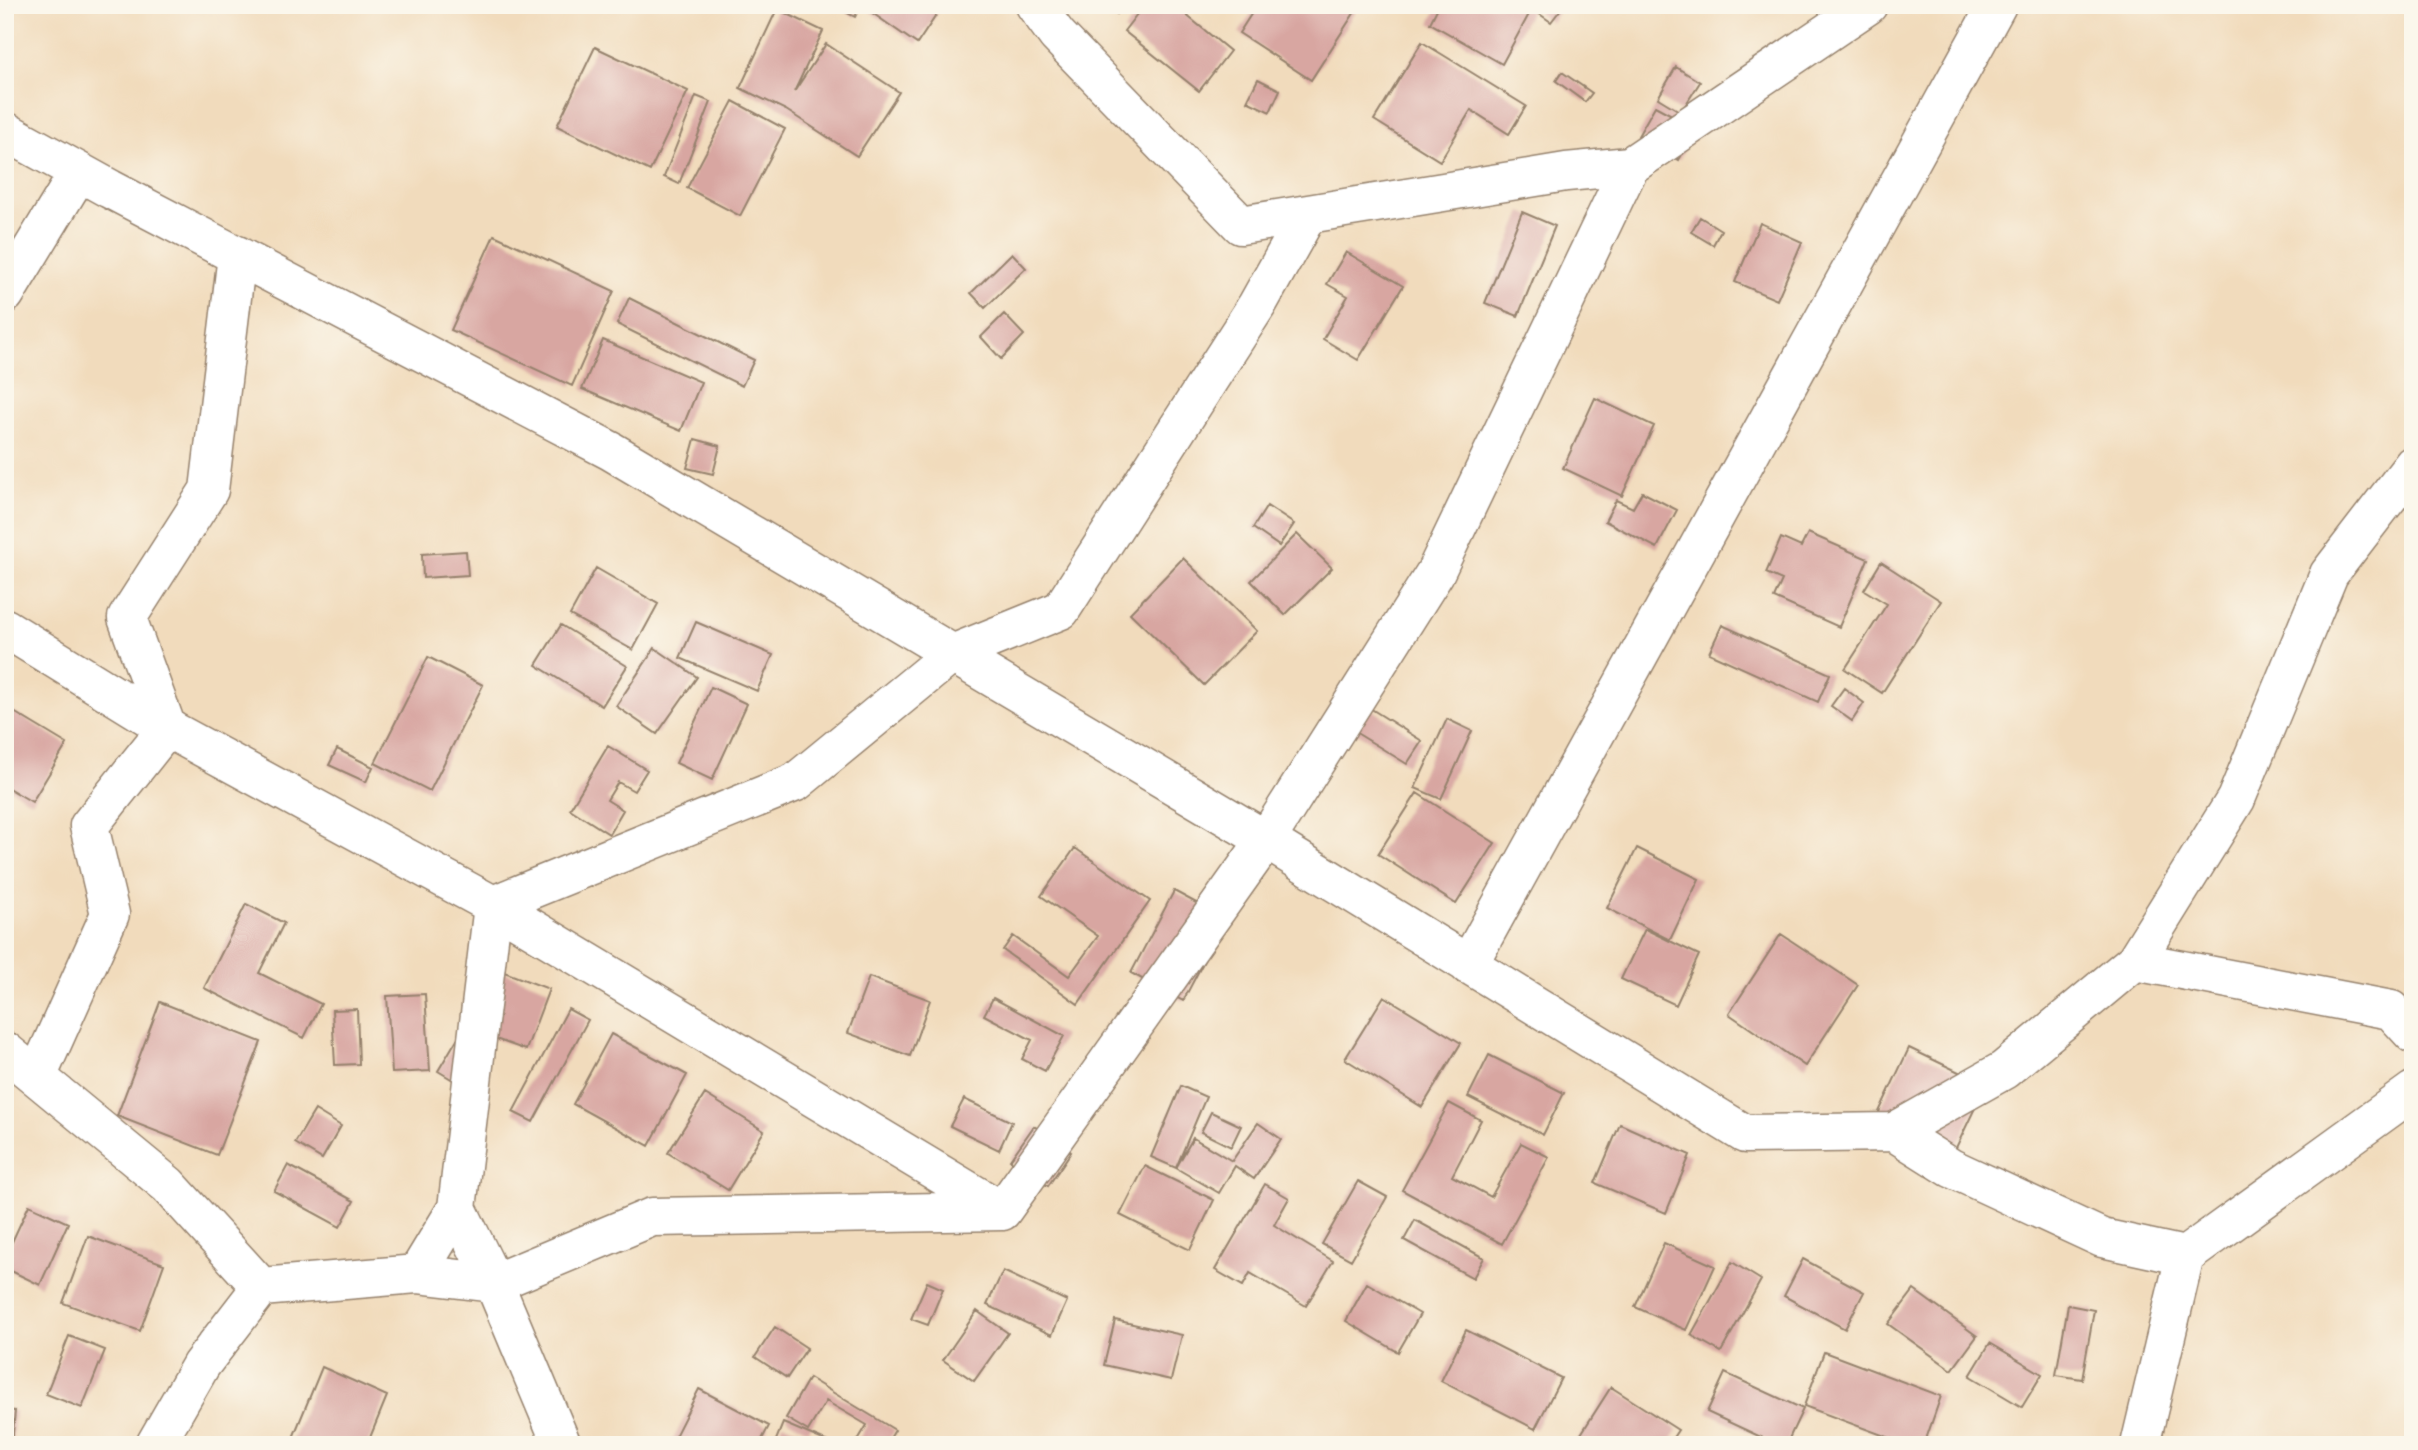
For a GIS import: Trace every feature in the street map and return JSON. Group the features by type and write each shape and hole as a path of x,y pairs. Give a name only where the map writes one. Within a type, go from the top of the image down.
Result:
{"street":[{"path":"1035,5 1057,35 1241,225 1566,172 1630,166 1868,5"},
{"path":"1468,965 1997,5"},
{"path":"5,131 611,451 1266,840 1745,1134 1894,1132 2004,1070 2135,961 2236,799 2329,574 2413,465"},
{"path":"1002,1211 1266,840 1434,573 1630,166"},
{"path":"5,294 79,172"},
{"path":"493,905 796,782 952,654 1061,610 1257,305 1308,215"},
{"path":"167,728 127,618 209,490 237,255"},
{"path":"5,628 167,728 493,905 1002,1211"},
{"path":"37,1077 110,914 89,826 167,728"},
{"path":"416,1274 457,1208 493,905"},
{"path":"2135,961 2391,1010 2413,1034"},
{"path":"5,1051 168,1185 261,1287"},
{"path":"2140,1445 2185,1256 2413,1091"},
{"path":"1894,1132 1951,1168 2102,1238 2185,1256"},
{"path":"457,1208 494,1283 562,1445"},
{"path":"155,1445 201,1365 261,1287 416,1274 494,1283 652,1217 1002,1211"}],"building":[{"path":"832,5 861,5 855,17"},
{"path":"871,5 930,5 939,11 917,44 868,10"},
{"path":"1101,5 1122,5 1117,14"},
{"path":"1144,5 1174,5 1230,51 1199,91 1124,31"},
{"path":"1257,5 1358,7 1311,80 1239,33"},
{"path":"1439,5 1534,5 1502,64 1430,23"},
{"path":"1543,5 1564,5 1551,22 1538,13"},
{"path":"777,9 823,31 794,92 826,44 899,92 857,156 786,110 740,88"},
{"path":"1422,42 1526,106 1509,134 1471,110 1440,161 1374,120"},
{"path":"595,47 688,91 650,171 557,126"},
{"path":"1676,67 1700,82 1681,112 1658,98"},
{"path":"1562,72 1592,93 1585,102 1556,81"},
{"path":"1258,79 1280,90 1270,112 1247,101"},
{"path":"696,96 711,102 679,184 664,177"},
{"path":"733,101 785,129 740,216 687,188"},
{"path":"1655,106 1696,128 1679,160 1638,136"},
{"path":"1522,212 1555,226 1518,316 1485,303"},
{"path":"1700,217 1721,230 1713,245 1691,232"},
{"path":"1760,223 1802,242 1777,300 1735,282"},
{"path":"494,235 614,291 572,386 451,330"},
{"path":"1346,252 1403,286 1358,360 1323,339 1348,296 1327,284"},
{"path":"1012,253 1026,268 985,308 971,293"},
{"path":"629,298 754,360 742,386 617,324"},
{"path":"1004,314 1024,335 1001,359 981,337"},
{"path":"603,340 701,382 681,431 582,389"},
{"path":"1595,398 1654,426 1622,496 1563,468"},
{"path":"695,439 720,446 713,474 687,468"},
{"path":"1642,492 1677,510 1657,548 1605,521 1616,500 1633,508"},
{"path":"1267,506 1294,524 1279,546 1253,528"},
{"path":"1808,533 1868,559 1839,627 1774,598 1782,580 1766,573 1781,538 1801,547"},
{"path":"1297,534 1332,568 1285,615 1251,581"},
{"path":"466,551 468,575 423,578 422,554"},
{"path":"1183,558 1257,631 1204,685 1130,613"},
{"path":"1881,562 1941,601 1882,693 1845,669 1887,604 1864,590"},
{"path":"596,568 658,604 633,650 570,615"},
{"path":"696,622 773,655 757,691 680,658"},
{"path":"561,625 627,666 602,706 536,665"},
{"path":"1722,625 1830,674 1818,702 1709,653"},
{"path":"655,648 697,677 657,734 616,706"},
{"path":"428,657 483,685 430,791 375,763"},
{"path":"711,687 747,704 712,780 676,763"},
{"path":"1844,688 1864,703 1852,721 1831,706"},
{"path":"1365,705 1422,741 1407,764 1350,729"},
{"path":"14,712 67,744 32,802 5,786 5,727"},
{"path":"1447,719 1472,731 1441,799 1415,788"},
{"path":"608,746 647,770 634,791 618,782 607,800 623,810 609,834 570,809"},
{"path":"337,749 373,767 366,782 329,765"},
{"path":"1417,793 1495,843 1456,904 1378,854"},
{"path":"1075,848 1150,901 1078,1004 1003,950 1013,936 1069,976 1098,936 1041,896"},
{"path":"1637,848 1699,879 1670,940 1607,908"},
{"path":"1174,891 1226,919 1183,1001 1131,973"},
{"path":"246,904 284,923 259,973 321,1004 304,1038 204,988"},
{"path":"1645,929 1699,955 1676,1005 1621,979"},
{"path":"1781,934 1858,985 1805,1066 1729,1014"},
{"path":"491,967 549,989 526,1050 468,1029"},
{"path":"869,977 930,1000 910,1056 848,1033"},
{"path":"425,994 430,1071 392,1073 387,996"},
{"path":"1384,996 1461,1043 1422,1107 1345,1059"},
{"path":"993,998 1064,1036 1045,1071 1022,1059 1032,1040 984,1015"},
{"path":"160,1002 261,1042 217,1155 117,1116"},
{"path":"357,1009 359,1064 335,1065 332,1010"},
{"path":"568,1009 588,1020 533,1122 513,1112"},
{"path":"460,1034 458,1083 438,1071"},
{"path":"611,1034 687,1075 649,1146 573,1104"},
{"path":"1909,1048 1986,1085 1954,1152 1878,1114"},
{"path":"1489,1055 1564,1093 1543,1135 1468,1097"},
{"path":"1181,1086 1206,1097 1176,1168 1151,1157"},
{"path":"705,1094 764,1131 728,1190 668,1153"},
{"path":"964,1099 1012,1122 999,1150 950,1126"},
{"path":"1449,1103 1481,1120 1452,1176 1491,1197 1521,1143 1549,1157 1502,1244 1402,1190"},
{"path":"315,1110 341,1126 322,1159 295,1143"},
{"path":"1211,1112 1241,1126 1231,1147 1201,1132"},
{"path":"1258,1123 1281,1139 1254,1179 1235,1166 1219,1193 1176,1168 1193,1138 1232,1161"},
{"path":"1620,1124 1690,1155 1666,1213 1595,1183"},
{"path":"1034,1126 1071,1152 1048,1186 1010,1160"},
{"path":"288,1165 354,1201 340,1227 274,1191"},
{"path":"1145,1166 1214,1200 1190,1250 1120,1215"},
{"path":"1358,1181 1387,1197 1351,1260 1322,1244"},
{"path":"1265,1184 1289,1198 1274,1225 1333,1261 1306,1306 1250,1273 1243,1286 1215,1270"},
{"path":"29,1205 68,1223 40,1285 5,1268 5,1257"},
{"path":"1415,1220 1484,1258 1473,1278 1404,1240"},
{"path":"88,1236 164,1264 140,1331 63,1303"},
{"path":"1664,1243 1715,1266 1686,1330 1635,1307"},
{"path":"1803,1259 1864,1292 1845,1329 1784,1296"},
{"path":"1732,1262 1761,1280 1721,1352 1691,1335"},
{"path":"1003,1271 1067,1301 1052,1335 987,1305"},
{"path":"927,1282 943,1289 928,1325 911,1319"},
{"path":"1367,1283 1420,1314 1398,1352 1346,1321"},
{"path":"1914,1290 1977,1336 1952,1370 1888,1324"},
{"path":"2068,1305 2094,1310 2082,1379 2056,1375"},
{"path":"977,1311 1008,1333 974,1381 943,1360"},
{"path":"1115,1320 1182,1335 1171,1380 1104,1365"},
{"path":"775,1327 807,1348 787,1378 755,1357"},
{"path":"1466,1330 1561,1378 1535,1429 1441,1381"},
{"path":"69,1336 105,1350 82,1408 46,1394"},
{"path":"1990,1343 2042,1374 2022,1407 1970,1376"},
{"path":"1824,1352 1941,1396 1924,1445 1909,1445 1804,1406"},
{"path":"322,1367 387,1396 367,1445 290,1445"},
{"path":"1725,1373 1803,1409 1786,1445 1778,1445 1707,1412"},
{"path":"809,1378 895,1430 886,1445 855,1445 867,1425 826,1401 808,1431 786,1418"},
{"path":"1611,1387 1678,1430 1668,1445 1574,1445"},
{"path":"699,1389 769,1426 759,1445 677,1445 672,1442"},
{"path":"5,1410 15,1411 12,1445 5,1445"},
{"path":"783,1423 835,1445 774,1445"}]}
